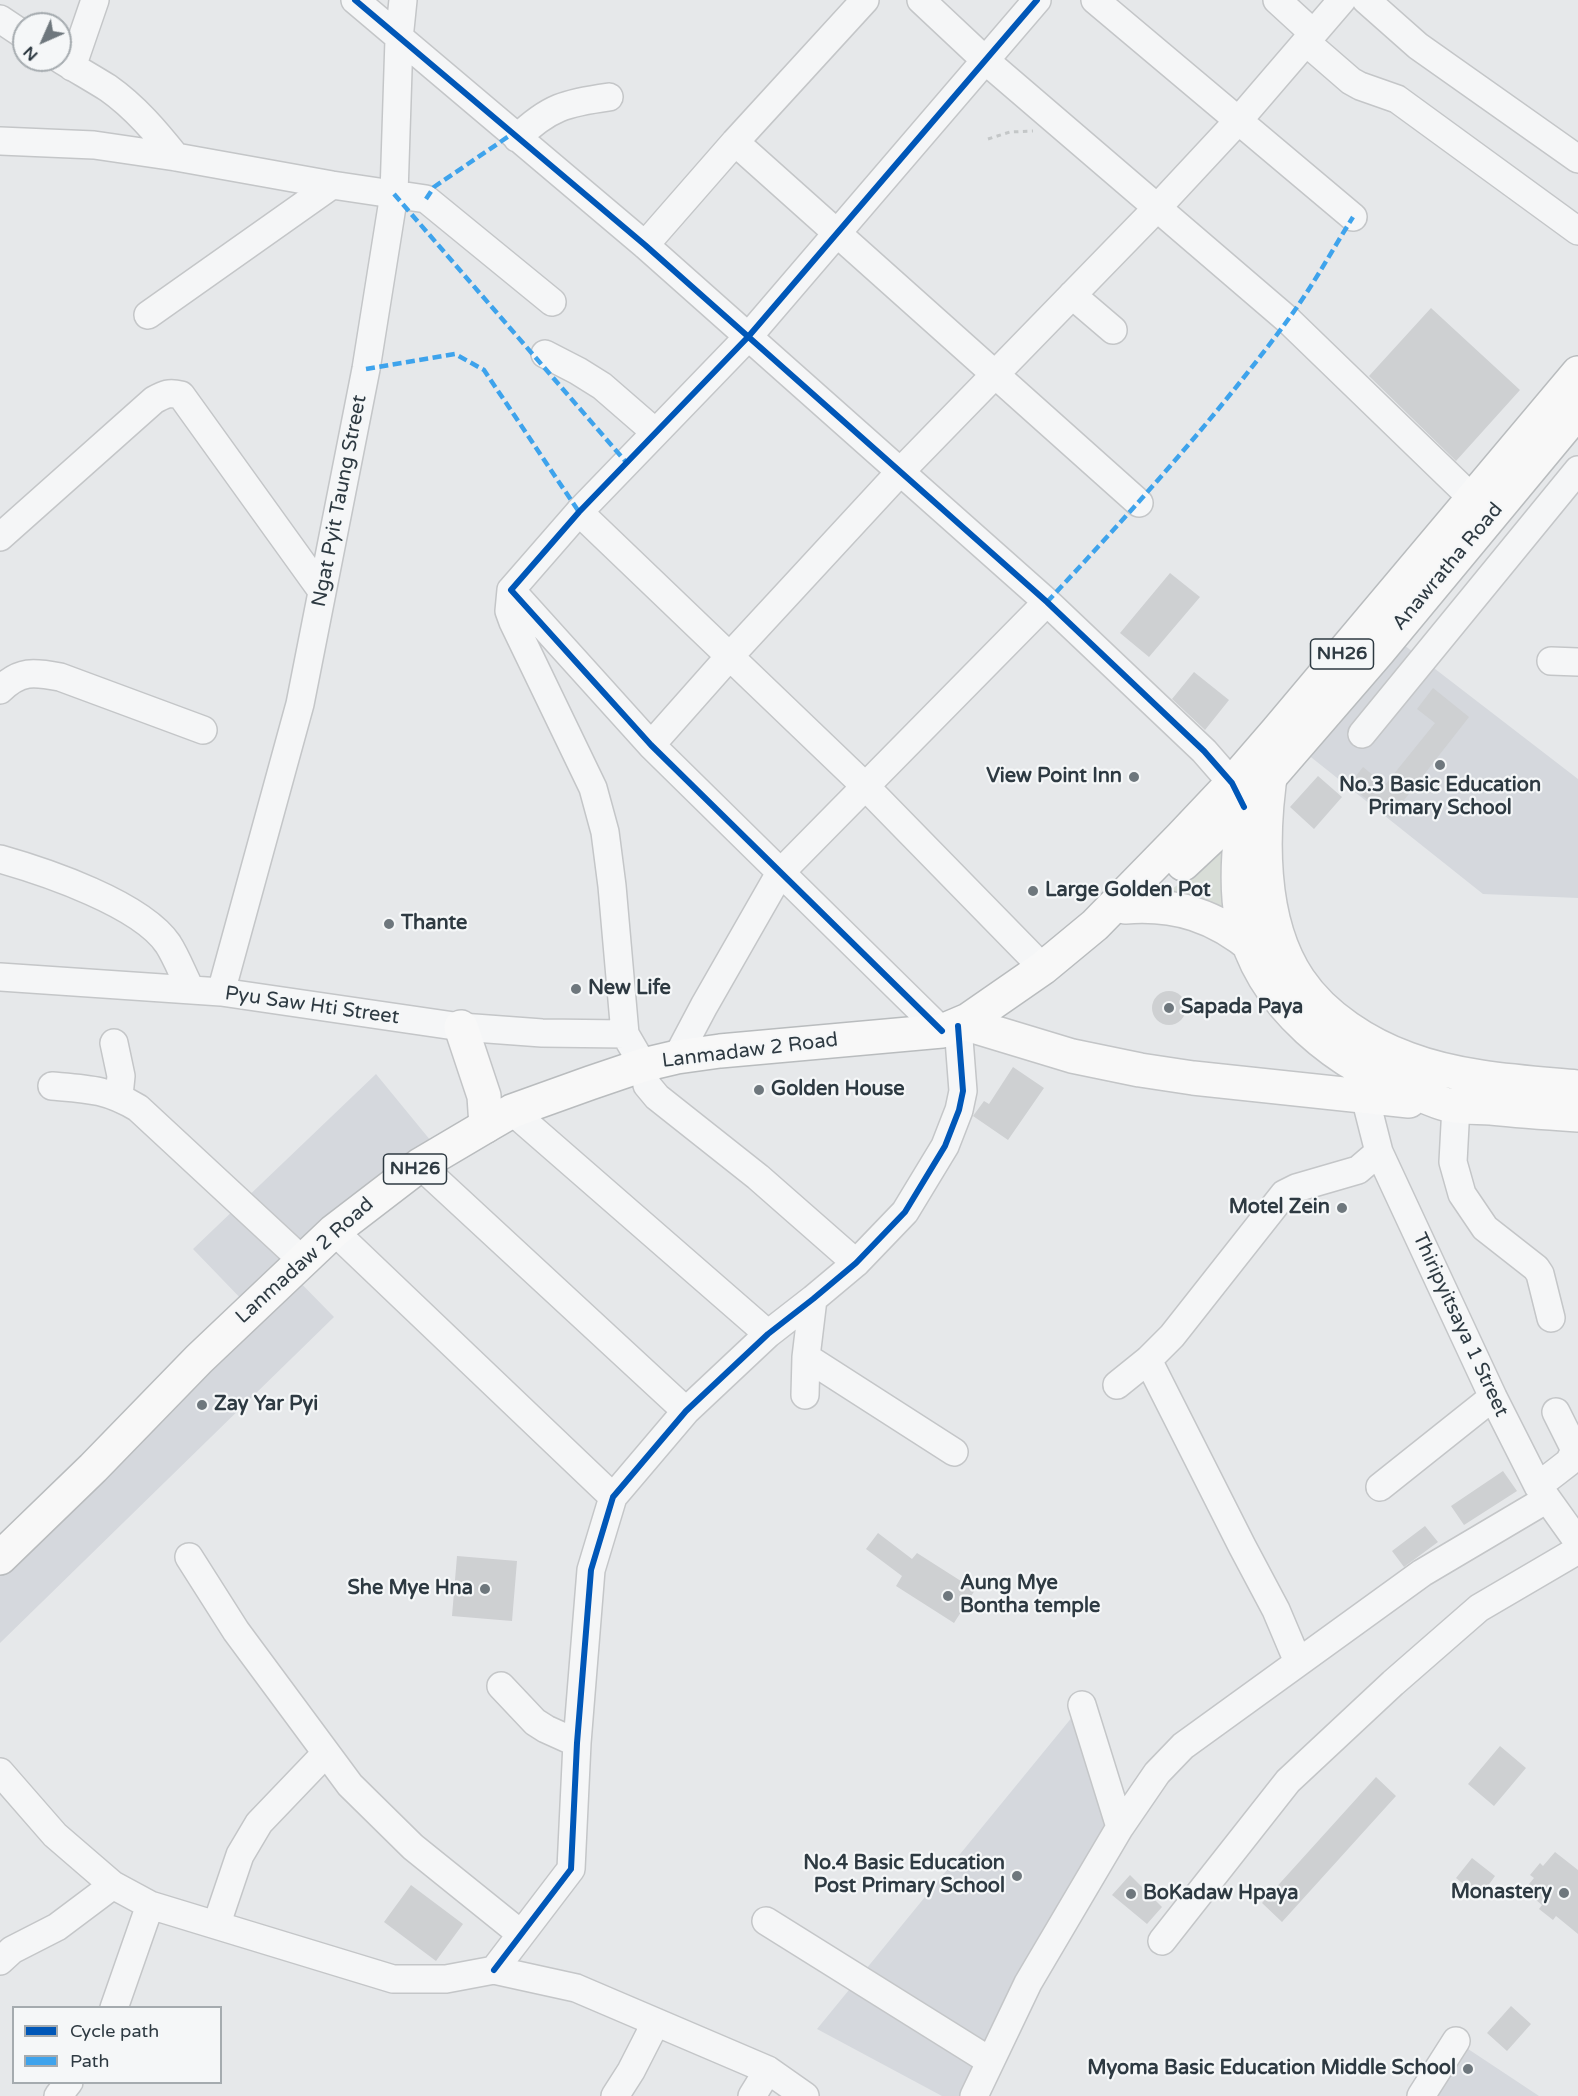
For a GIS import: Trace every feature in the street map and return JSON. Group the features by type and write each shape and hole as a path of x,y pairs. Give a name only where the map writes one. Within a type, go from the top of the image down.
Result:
{"main road":[{"name":"Anawratha Road","path":"1578,373 1277,731 1262,767 1266,821 1265,866 1275,925 1289,963 1316,1001 1342,1024 1373,1044 1409,1060 1466,1074 1578,1088"},
{"name":"Anawratha Road","path":"1095,925 1125,907 1182,865 1262,767 1378,651 1578,411"},
{"name":"Anawratha Road","path":"1095,925 1238,795"},
{"path":"1238,795 1241,919 1248,943 1266,979 1294,1016 1340,1055 1408,1091 1453,1106"},
{"path":"1125,907 1161,906 1213,920 1248,943 1316,1001"},
{"name":"NH26","path":"954,1026 1043,968 1095,925"},
{"path":"954,1026 1072,1056 1193,1078 1453,1106 1578,1115"},
{"name":"Lanmadaw 2 Road","path":"0,1558 93,1468 199,1359 334,1231 420,1165 499,1119 643,1065 677,1057 954,1026"},
{"path":"461,1027 484,1096 499,1119"}],"street":[{"path":"72,50 95,0"},
{"path":"355,0 645,245 1047,602 1204,751 1238,795"},
{"name":"Ngat Pyit Taung Street","path":"220,992 300,704 366,369 394,194 399,39 403,0"},
{"path":"645,245 735,142 865,0"},
{"path":"921,0 987,60 1288,320 1473,499"},
{"path":"856,1263 758,1177 657,1097 647,1085 643,1065 625,1034 605,831 585,769 513,622 509,610 511,590 579,512 748,337 1037,0"},
{"path":"1095,0 1353,217"},
{"path":"1277,0 1309,38 1351,81 1397,99 1578,231"},
{"path":"651,745 900,472 1157,208 1238,121 1342,0"},
{"path":"1366,0 1418,46 1578,159"},
{"path":"72,67 108,88 133,109 151,126 176,157"},
{"path":"517,138 534,122 560,106 609,97"},
{"path":"0,141 85,144 426,199 552,302"},
{"path":"735,142 1139,503"},
{"path":"148,315 332,185"},
{"path":"1072,295 1113,330"},
{"path":"545,354 602,386 655,432"},
{"path":"0,537 154,400 171,392 181,395 322,591"},
{"path":"1362,734 1578,470"},
{"path":"579,512 866,787 1043,968"},
{"path":"494,1970 571,1869 591,1570 613,1497 686,1411 768,1334 856,1263 905,1212 945,1146 959,1110 963,1091 954,1026 780,873 651,745 511,590"},
{"path":"677,1057 780,873 1047,602"},
{"path":"1551,661 1578,662"},
{"path":"0,690 16,676 36,673 60,677 203,730"},
{"path":"0,859 46,873 132,911 167,943 191,990"},
{"name":"Pyu Saw Hti Street","path":"0,977 220,992 461,1027 542,1033 625,1034"},
{"path":"114,1042 121,1076 119,1096"},
{"path":"52,1086 98,1090 119,1096 138,1108 303,1261"},
{"name":"Thiripyitsaya 1 Street","path":"1365,1097 1379,1152 1493,1397 1542,1493 1578,1542"},
{"path":"1453,1106 1453,1162 1462,1194 1485,1228 1536,1268 1540,1274 1551,1318"},
{"path":"499,1119 768,1334"},
{"path":"1117,1385 1148,1360 1172,1336 1284,1194 1296,1188 1358,1170 1379,1152"},
{"path":"420,1165 686,1411"},
{"path":"334,1231 613,1497"},
{"path":"805,1395 806,1357 813,1299"},
{"path":"806,1357 954,1452"},
{"path":"1148,1360 1276,1610 1298,1662"},
{"path":"1380,1487 1493,1397"},
{"path":"974,2096 1028,1983 1120,1827 1157,1773 1183,1746 1298,1662 1422,1573 1542,1493 1569,1462 1575,1450 1556,1412"},
{"path":"1162,1941 1288,1781 1393,1683 1479,1608 1578,1550"},
{"path":"189,1557 236,1631 350,1785 413,1848 521,1934"},
{"path":"501,1686 535,1722 546,1730 578,1743"},
{"path":"1082,1705 1120,1827"},
{"path":"217,1923 240,1855 259,1823 327,1753"},
{"path":"0,1772 55,1835 113,1885 150,1905 217,1923 393,1979 446,1979 494,1970 576,1988 768,2070 805,2096"},
{"path":"0,1961 12,1950 57,1927 113,1885"},
{"path":"114,2006 150,1905"},
{"path":"766,1921 990,2061"},
{"path":"618,2095 656,2022"},
{"path":"1421,2096 1456,2041"},
{"path":"752,2096 768,2070"},
{"path":"58,2096 67,2084"}],"shaded area":[{"name":"No.3 Basic Education Primary School","path":"1391,635 1578,779 1578,898 1483,894 1302,750"},
{"path":"1228,840 1235,921 1158,899 1183,881"},
{"path":"376,1074 440,1152 288,1270 334,1317 0,1643 0,1552 248,1306 193,1249"},
{"name":"No.4 Basic Education Post Primary School","path":"1082,1705 1120,1827 974,2096 942,2096 817,2029"},
{"name":"Myoma Basic Education Middle School","path":"1456,2041 1539,2096 1421,2096"}],"building":[{"path":"1431,308 1520,390 1456,461 1369,376"},
{"path":"1170,573 1200,597 1149,657 1120,633"},
{"path":"1194,672 1229,700 1205,730 1172,699"},
{"path":"1433,688 1469,717 1390,818 1349,785 1363,767 1385,785 1435,723 1417,709"},
{"path":"1318,776 1342,797 1314,829 1290,807"},
{"name":"Sapada Paya","path":"1169,991 1181,996 1186,1008 1181,1020 1169,1025 1157,1020 1152,1008 1157,996"},
{"path":"1013,1067 1044,1088 1008,1140 973,1116 984,1101 989,1104"},
{"path":"1503,1471 1517,1491 1464,1525 1451,1506"},
{"path":"1425,1526 1438,1542 1404,1567 1392,1551"},
{"path":"878,1533 912,1559 917,1553 975,1590 954,1623 896,1586 902,1576 866,1549"},
{"path":"457,1556 517,1561 512,1621 452,1616"},
{"path":"1500,1746 1526,1768 1494,1806 1468,1784"},
{"path":"1376,1777 1396,1796 1282,1922 1262,1903"},
{"path":"1555,1852 1578,1870 1578,1934 1556,1916 1553,1920 1539,1909 1542,1905 1524,1890 1534,1878 1530,1875 1540,1863 1543,1866"},
{"path":"1472,1858 1495,1876 1480,1897 1456,1878"},
{"path":"1130,1875 1162,1907 1147,1924 1112,1895"},
{"path":"411,1885 463,1924 436,1961 384,1922"},
{"path":"1511,2006 1531,2024 1507,2051 1487,2033"}],"marked path":[{"path":"426,199 434,187 512,134"},
{"path":"394,194 626,462"},
{"path":"1047,602 1141,500 1231,394 1296,309 1353,217"},
{"path":"366,369 455,354 484,370 579,512"}],"cycle path":[{"path":"355,0 645,245 1047,602 1204,751 1232,783 1244,807"},
{"path":"942,1031 651,745 511,590 579,512 748,337 1037,0"},
{"path":"494,1970 571,1869 577,1743 591,1570 613,1497 686,1411 768,1334 856,1263 905,1212 945,1146 959,1110 963,1091 958,1026"}],"place":[{"name":"No.3 Basic Education Primary School","path":"1440,765"},
{"name":"View Point Inn","path":"1134,777"},
{"name":"Large Golden Pot","path":"1033,891"},
{"name":"Thante","path":"389,924"},
{"name":"New Life","path":"576,989"},
{"name":"Sapada Paya","path":"1169,1008"},
{"name":"Golden House","path":"759,1090"},
{"name":"Motel Zein","path":"1342,1208"},
{"name":"Zay Yar Pyi","path":"202,1405"},
{"name":"She Mye Hna","path":"485,1589"},
{"name":"Aung Mye Bontha temple","path":"948,1596"},
{"name":"No.4 Basic Education Post Primary School","path":"1017,1876"},
{"name":"Monastery","path":"1564,1893"},
{"name":"BoKadaw Hpaya","path":"1131,1894"},
{"name":"Myoma Basic Education Middle School","path":"1468,2069"}]}
